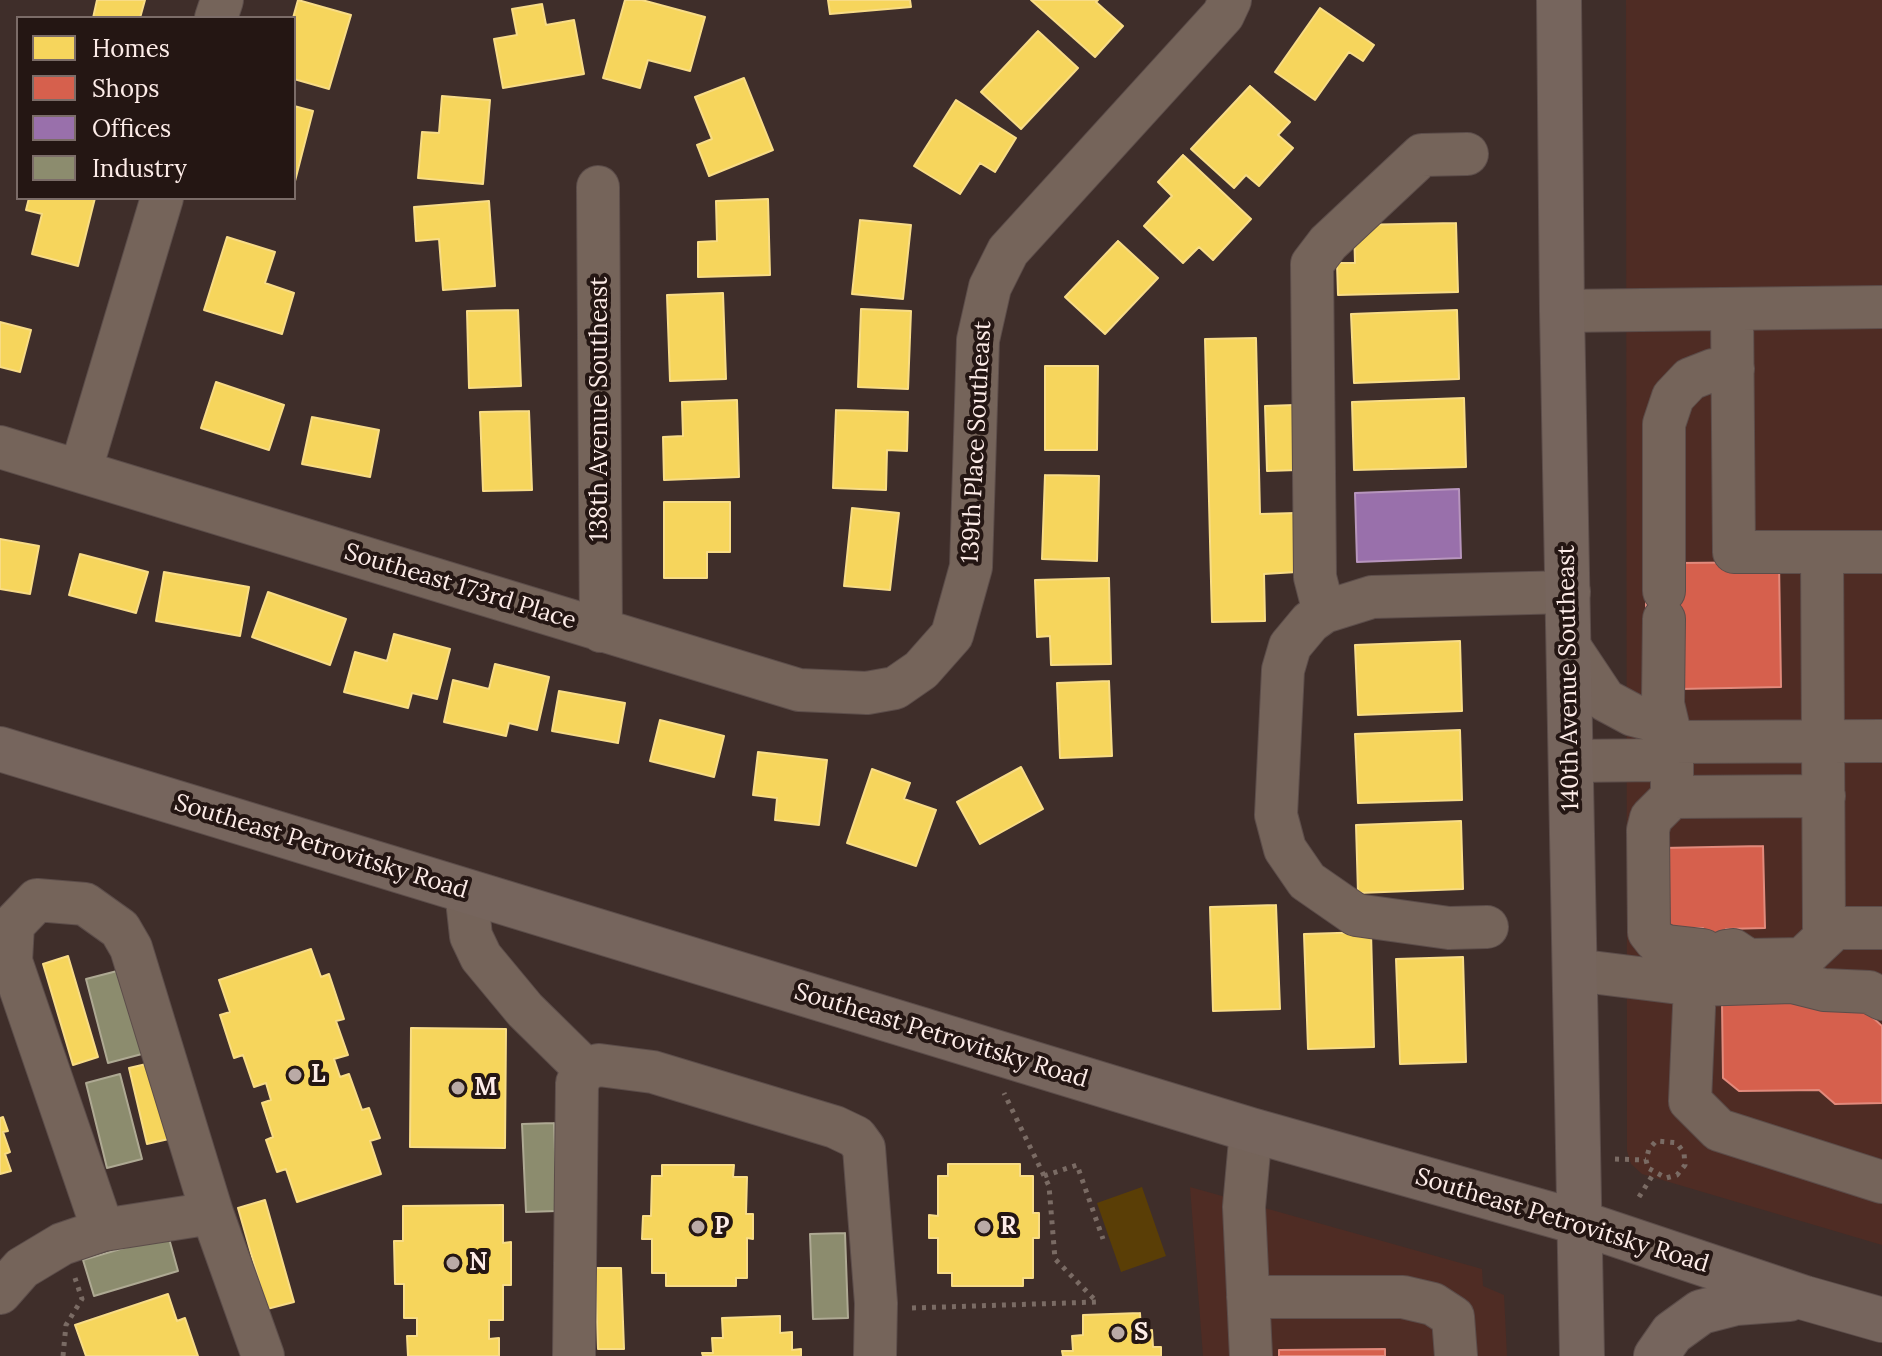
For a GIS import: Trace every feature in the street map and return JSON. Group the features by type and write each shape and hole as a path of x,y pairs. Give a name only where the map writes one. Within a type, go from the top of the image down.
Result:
{"main road":[{"name":"140th Avenue Southeast","path":"1559,0 1582,1356"},
{"name":"Southeast Petrovitsky Road","path":"0,749 1251,1130 1581,1223 1805,1298 1882,1320"},
{"path":"1656,1356 1672,1333 1701,1312 1736,1303 1805,1298"}],"street":[{"name":"139th Place Southeast","path":"921,670 952,635 971,567 978,340 990,287 1008,251 1223,15 1230,0"},
{"path":"1324,612 1315,577 1312,264 1328,243 1422,155 1467,154"},
{"name":"138th Avenue Southeast","path":"598,187 601,631"},
{"path":"81,469 161,200"},
{"path":"1562,311 1882,307"},
{"path":"1732,309 1734,552 1882,552"},
{"path":"1672,797 1672,742 1663,704 1664,424 1673,397 1690,379 1713,370 1733,369"},
{"name":"Southeast 173rd Place","path":"0,447 81,469 799,690 867,693 895,688 921,670"},
{"path":"1822,552 1824,928 1882,928"},
{"path":"1487,927 1449,928 1356,915 1307,881 1285,849 1276,815 1283,670 1290,646 1310,622 1324,612 1372,597 1569,592"},
{"path":"1569,646 1605,700 1633,715 1660,722 1672,742"},
{"path":"1672,742 1882,741"},
{"path":"1570,761 1658,760 1672,742"},
{"path":"1824,796 1672,797 1651,818 1648,830 1649,932 1656,941 1708,962 1824,990 1869,992 1882,999"},
{"path":"466,891 471,936 481,957 525,1010 585,1069"},
{"path":"103,1230 11,961 13,925 37,900 85,904 120,929 131,948 212,1213 263,1356"},
{"path":"1575,970 1708,962 1733,950 1748,960 1802,959 1835,928"},
{"path":"1708,962 1690,1101 1719,1130 1882,1182"},
{"path":"574,1356 577,1083 585,1069 599,1065 653,1072 835,1127 856,1137 864,1148 876,1309 875,1356"},
{"path":"1251,1130 1244,1207 1251,1356"},
{"path":"0,1293 22,1268 62,1244 103,1230 212,1213"},
{"path":"1248,1297 1403,1297 1433,1304 1453,1317 1456,1356"}],"path":[{"path":"876,1309 1097,1302 1055,1259 1049,1186 983,1049"},
{"path":"1678,1145 1687,1137"},
{"path":"1668,1140 1678,1145 1684,1153 1685,1165 1677,1175 1666,1178 1648,1168 1646,1160 1649,1149 1656,1141 1668,1140"},
{"path":"1612,1159 1646,1160"},
{"path":"1044,1176 1077,1165 1103,1239"},
{"path":"1639,1197 1654,1173"},
{"path":"62,1244 82,1299 66,1325 63,1356"}],"shaded area":[{"path":"1626,0 1882,0 1882,1245 1642,1174 1631,1164 1627,1151"},
{"path":"1142,1187 1166,1256 1121,1272 1097,1203"},
{"path":"1190,1187 1482,1269 1483,1286 1504,1295 1507,1356 1203,1356"}],"building: Homes":[{"path":"97,0 145,0 141,16 93,16"},
{"path":"298,0 351,15 329,89 296,80 296,16 294,16"},
{"path":"625,0 642,0 705,17 690,71 648,60 640,88 603,78"},
{"path":"828,0 910,0 911,7 830,14"},
{"path":"1031,0 1098,0 1096,2 1123,26 1095,57"},
{"path":"542,4 546,25 574,20 584,74 503,88 494,39 517,35 512,9"},
{"path":"1320,8 1374,45 1363,61 1349,52 1315,100 1275,72"},
{"path":"1038,31 1078,68 1021,129 981,92"},
{"path":"744,78 773,150 709,176 697,145 712,139 695,97"},
{"path":"1250,86 1290,122 1278,135 1293,148 1259,186 1246,175 1234,188 1191,149"},
{"path":"442,96 490,100 483,184 418,178 422,132 439,133"},
{"path":"956,100 1016,138 995,172 980,163 960,194 914,166"},
{"path":"296,107 313,111 296,177"},
{"path":"1183,155 1251,219 1213,260 1199,247 1183,263 1144,226 1172,196 1158,182"},
{"path":"768,199 770,275 698,277 698,242 717,241 716,201"},
{"path":"28,200 94,200 78,266 32,254 42,214 26,210"},
{"path":"489,201 495,286 443,290 439,239 416,241 414,207"},
{"path":"860,220 911,225 903,299 852,294"},
{"path":"1456,223 1458,292 1338,295 1337,263 1355,263 1354,225"},
{"path":"227,237 275,252 265,283 294,293 282,334 204,310"},
{"path":"1118,241 1158,278 1105,334 1065,297"},
{"path":"723,293 726,379 670,381 667,295"},
{"path":"861,309 911,311 908,389 858,387"},
{"path":"518,310 521,386 469,388 467,311"},
{"path":"1457,310 1459,379 1354,383 1351,314"},
{"path":"0,322 31,330 20,372 0,367"},
{"path":"1256,338 1260,514 1296,513 1297,572 1264,574 1265,621 1212,622 1205,339"},
{"path":"1045,366 1098,366 1097,450 1045,450"},
{"path":"216,382 284,405 269,450 201,428"},
{"path":"1464,398 1466,467 1354,470 1352,402"},
{"path":"737,400 739,477 664,480 663,437 683,436 682,402"},
{"path":"1295,405 1297,470 1267,471 1265,406"},
{"path":"836,410 908,412 907,451 887,450 886,490 833,488"},
{"path":"529,411 532,490 483,491 480,412"},
{"path":"312,417 379,430 370,477 302,464"},
{"path":"1045,475 1099,476 1097,561 1042,559"},
{"path":"664,502 730,502 730,552 707,552 707,578 664,578"},
{"path":"852,508 899,513 890,590 844,586"},
{"path":"0,539 39,546 30,594 0,589"},
{"path":"80,554 148,572 136,613 69,595"},
{"path":"164,572 249,587 240,636 156,621"},
{"path":"1109,578 1111,664 1051,665 1050,636 1037,637 1035,580"},
{"path":"268,592 346,619 330,665 252,637"},
{"path":"394,634 450,649 437,699 412,693 408,708 344,692 355,652 387,661"},
{"path":"1460,641 1462,711 1358,715 1355,645"},
{"path":"495,664 549,677 537,730 509,723 506,736 444,722 453,680 489,689"},
{"path":"1109,681 1112,756 1060,758 1057,683"},
{"path":"559,691 625,703 618,743 552,731"},
{"path":"660,720 724,736 714,777 650,761"},
{"path":"1460,730 1462,800 1358,803 1355,734"},
{"path":"758,752 827,760 819,825 775,820 777,798 753,795"},
{"path":"1021,767 1043,809 980,844 957,802"},
{"path":"872,769 910,783 904,799 936,810 916,866 847,843"},
{"path":"1461,821 1463,889 1358,893 1356,825"},
{"path":"1276,905 1280,1009 1213,1011 1210,907"},
{"path":"1371,932 1374,1047 1308,1049 1304,934"},
{"name":"L","path":"311,949 321,977 329,974 344,1019 336,1021 348,1055 334,1059 340,1077 349,1074 362,1110 369,1108 380,1138 370,1141 381,1174 297,1202 286,1169 277,1172 266,1140 273,1137 262,1103 271,1100 266,1083 254,1087 243,1055 234,1058 220,1015 230,1012 219,980"},
{"path":"68,956 98,1057 73,1065 43,964"},
{"path":"1463,957 1466,1062 1400,1064 1396,959"},
{"name":"M","path":"411,1028 506,1029 505,1148 410,1147"},
{"path":"155,1062 173,1138 147,1144 129,1068"},
{"path":"3,1117 8,1131 3,1132 10,1152 5,1154 11,1171 0,1174 0,1118"},
{"name":"R","path":"948,1164 1020,1164 1020,1176 1033,1176 1033,1213 1039,1213 1039,1238 1033,1238 1033,1278 1023,1278 1023,1286 952,1286 952,1273 938,1273 938,1238 929,1238 929,1215 938,1216 938,1176 948,1176"},
{"name":"P","path":"662,1165 734,1165 733,1177 747,1177 746,1214 753,1214 753,1239 747,1238 747,1278 736,1278 736,1286 666,1286 666,1273 652,1273 652,1239 642,1239 643,1216 651,1216 652,1176 662,1176"},
{"path":"265,1200 294,1302 267,1309 238,1208"},
{"name":"N","path":"503,1205 503,1243 511,1242 511,1285 503,1285 503,1320 489,1320 489,1339 499,1338 499,1356 408,1356 407,1336 417,1336 417,1318 404,1318 404,1284 395,1284 394,1241 403,1241 403,1206"},
{"path":"595,1268 621,1268 624,1349 598,1349"},
{"path":"168,1294 177,1321 185,1318 198,1356 86,1356 75,1325"},
{"name":"S","path":"1140,1313 1141,1331 1152,1330 1153,1347 1161,1347 1161,1356 1063,1356 1062,1351 1073,1351 1072,1336 1083,1335 1083,1315"},
{"path":"780,1316 780,1333 792,1332 792,1350 801,1349 801,1356 703,1356 702,1353 713,1353 712,1338 723,1338 722,1318"}],"building: Shops":[{"path":"1779,562 1781,687 1679,689 1646,619 1646,591 1679,563"},
{"path":"1763,846 1765,928 1726,929 1727,957 1703,958 1703,928 1664,928 1662,848"},
{"path":"1854,1000 1882,1026 1882,1103 1835,1104 1819,1090 1739,1091 1723,1078 1722,1002"},
{"path":"1385,1349 1385,1356 1279,1356 1279,1350"}],"building: Offices":[{"path":"1459,489 1461,558 1357,562 1355,493"}],"building: Industry":[{"path":"121,970 142,1054 108,1063 86,979"},
{"path":"120,1074 142,1159 107,1168 86,1083"},
{"path":"554,1123 557,1211 526,1212 522,1124"},
{"path":"845,1233 848,1318 813,1319 810,1234"},
{"path":"168,1235 178,1271 94,1296 83,1260"}],"place":[{"name":"L","path":"295,1075"},
{"name":"M","path":"458,1088"},
{"name":"P","path":"698,1227"},
{"name":"R","path":"984,1227"},
{"name":"N","path":"453,1263"},
{"name":"S","path":"1118,1333"}]}
